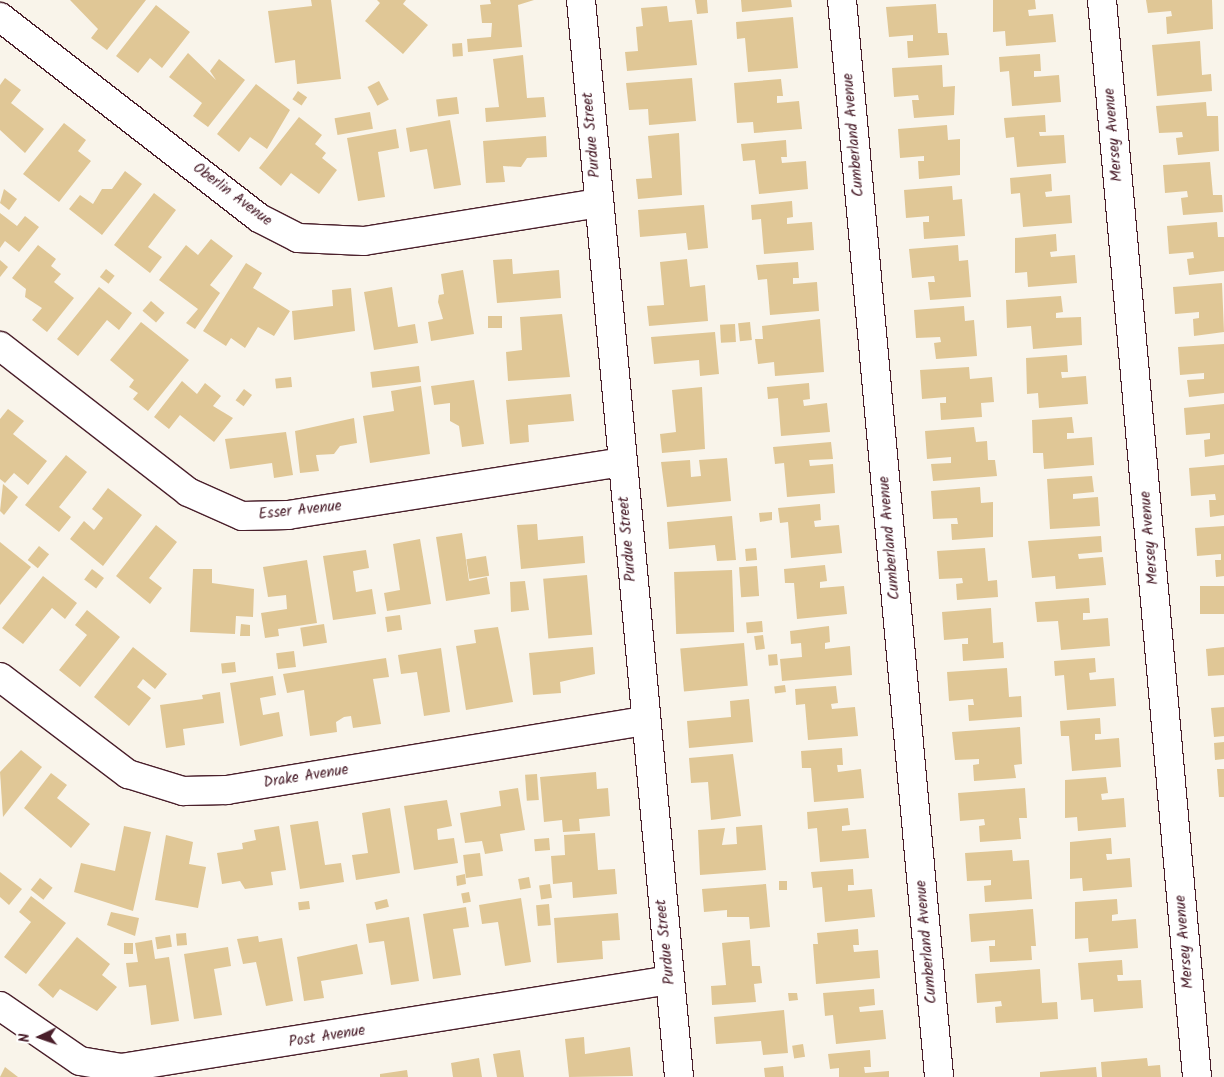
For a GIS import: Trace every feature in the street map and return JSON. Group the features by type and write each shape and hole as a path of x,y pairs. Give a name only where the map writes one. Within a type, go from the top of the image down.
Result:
{"street":[{"name":"Purdue Street","path":"581,0 644,721 679,1077"},
{"name":"Cumberland Avenue","path":"842,0 939,1077"},
{"name":"Mersey Avenue","path":"1102,0 1197,1077"},
{"name":"Oberlin Avenue","path":"0,17 260,218 298,238 364,241 598,203"},
{"name":"Esser Avenue","path":"0,346 188,492 242,516 288,515 622,462"},
{"name":"Drake Avenue","path":"0,676 128,774 183,792 228,790 644,721"},
{"name":"Post Avenue","path":"0,1006 80,1060 121,1068 670,980"}],"building":[{"path":"70,0 146,0 107,50 91,38 98,29"},
{"path":"311,0 331,0 341,79 297,84 295,60 275,63 268,11 312,6"},
{"path":"377,0 406,0 403,4 428,25 403,54 365,21 380,3"},
{"path":"490,0 534,0 518,5 522,47 468,52 467,39 491,37 492,23 482,23 480,5 491,4"},
{"path":"695,0 707,0 708,13 697,14"},
{"path":"741,0 791,0 792,7 742,12"},
{"path":"993,0 1035,0 1036,9 1028,10 1029,16 1053,14 1056,42 1006,46 1005,31 993,32"},
{"path":"1146,0 1212,0 1213,29 1167,34 1166,17 1172,16 1171,11 1148,13"},
{"path":"936,4 938,33 947,33 949,55 908,58 907,41 913,41 913,35 889,37 886,7"},
{"path":"156,5 190,32 162,68 150,58 138,73 116,56"},
{"path":"667,6 669,22 692,20 697,65 627,71 625,52 638,51 636,27 643,26 641,8"},
{"path":"793,17 798,68 748,72 745,38 737,39 736,22"},
{"path":"1200,41 1202,75 1211,74 1212,91 1157,96 1152,45"},
{"path":"462,43 463,56 453,57 452,44"},
{"path":"188,53 216,80 210,71 219,59 245,80 208,127 193,116 202,103 169,77"},
{"path":"1040,54 1041,71 1034,71 1034,77 1059,75 1061,102 1012,106 1009,71 1000,72 999,57"},
{"path":"523,55 527,98 544,97 546,117 486,122 485,108 499,107 493,59"},
{"path":"942,65 943,87 955,86 954,115 914,118 912,100 919,100 918,95 894,97 892,68"},
{"path":"5,78 21,90 11,103 44,129 25,153 0,130 0,85"},
{"path":"692,78 696,121 649,125 648,109 629,110 626,83"},
{"path":"781,79 783,96 777,96 777,103 799,101 802,129 754,133 753,122 737,123 734,83"},
{"path":"379,81 389,100 377,106 368,87"},
{"path":"256,84 290,110 267,149 250,137 239,152 217,134"},
{"path":"298,91 307,97 302,105 292,99"},
{"path":"457,97 459,114 438,116 436,100"},
{"path":"1206,102 1207,116 1218,116 1219,151 1178,155 1176,138 1183,137 1182,132 1159,133 1156,106"},
{"path":"370,112 373,129 337,135 335,118"},
{"path":"1045,115 1046,132 1039,132 1040,136 1064,135 1066,163 1017,167 1014,137 1006,138 1004,118"},
{"path":"299,117 322,135 315,144 326,153 322,158 337,170 319,194 291,173 281,186 259,168"},
{"path":"450,120 461,185 434,189 427,149 410,152 406,128"},
{"path":"64,123 86,140 78,151 91,161 59,202 23,174"},
{"path":"947,125 948,140 960,139 960,175 919,179 918,161 924,161 924,156 900,158 898,129"},
{"path":"396,129 399,148 378,152 385,197 358,201 347,138"},
{"path":"679,133 682,195 638,199 636,179 652,178 648,136"},
{"path":"546,136 547,157 527,158 521,167 503,166 505,182 486,183 483,141"},
{"path":"786,140 787,157 781,157 782,163 806,161 808,189 759,194 755,160 743,161 741,144"},
{"path":"1210,162 1213,195 1222,195 1223,212 1183,215 1181,198 1188,197 1187,191 1165,193 1163,165"},
{"path":"125,171 142,184 102,235 69,209 80,195 93,204 102,189 112,189"},
{"path":"1051,174 1052,191 1045,192 1046,197 1070,195 1072,223 1023,227 1020,193 1011,194 1010,178"},
{"path":"952,186 953,200 962,199 965,236 924,239 923,222 929,222 929,216 906,218 904,190"},
{"path":"4,189 17,199 9,210 0,203"},
{"path":"154,193 176,210 148,247 162,257 150,273 114,245"},
{"path":"792,201 793,217 787,218 787,224 812,222 814,250 764,254 761,219 752,220 751,205"},
{"path":"704,205 708,248 688,250 686,233 640,237 638,210"},
{"path":"0,213 17,226 25,216 39,227 19,252 5,241 0,248"},
{"path":"1217,222 1218,237 1224,237 1224,271 1189,275 1187,259 1194,258 1193,252 1169,254 1167,226"},
{"path":"1056,234 1057,251 1050,252 1051,257 1075,255 1077,283 1028,287 1027,272 1015,273 1015,238"},
{"path":"211,239 233,256 210,285 220,293 195,329 186,323 198,309 159,280 186,245 198,255"},
{"path":"38,245 56,259 51,266 61,274 54,282 74,298 47,332 32,320 42,308 25,297 26,289 12,278"},
{"path":"958,245 959,261 968,260 971,297 930,300 928,282 935,282 934,276 912,278 909,249"},
{"path":"512,259 513,274 559,270 561,298 497,303 493,260"},
{"path":"687,259 690,287 705,285 708,321 649,326 647,306 664,305 660,262"},
{"path":"0,260 8,267 0,277"},
{"path":"798,262 799,278 793,278 793,284 817,282 819,311 770,315 767,279 758,280 756,265"},
{"path":"246,263 262,273 253,288 290,311 274,336 258,327 245,348 231,338 226,346 203,331"},
{"path":"106,269 115,276 109,284 100,277"},
{"path":"463,270 474,334 431,341 428,322 443,319 438,302 439,295 444,294 441,274"},
{"path":"1222,283 1224,332 1194,336 1193,319 1199,318 1199,312 1175,314 1173,287"},
{"path":"99,287 132,313 119,330 107,320 78,356 57,339"},
{"path":"392,287 398,327 415,324 418,343 374,350 364,292"},
{"path":"351,288 355,331 294,340 292,311 333,306 332,290"},
{"path":"1061,296 1063,312 1056,313 1056,318 1081,317 1082,345 1033,349 1031,326 1007,328 1006,300"},
{"path":"151,301 165,313 156,323 142,311"},
{"path":"964,306 965,321 974,320 977,356 936,359 934,343 941,342 940,337 916,338 914,310"},
{"path":"562,314 570,377 508,381 506,352 522,350 520,317"},
{"path":"488,316 502,316 502,328 488,328"},
{"path":"820,319 824,372 775,376 774,362 758,364 755,339 763,339 762,326"},
{"path":"141,322 189,360 148,411 133,399 138,393 129,387 134,380 110,360"},
{"path":"750,322 752,340 740,341 738,323"},
{"path":"735,324 736,342 721,343 720,325"},
{"path":"715,332 719,374 700,376 699,360 654,364 651,337"},
{"path":"1224,344 1224,393 1189,397 1187,380 1204,379 1204,373 1180,375 1178,347"},
{"path":"1067,355 1068,372 1061,372 1062,378 1086,376 1088,404 1039,408 1038,393 1027,394 1026,358"},
{"path":"419,366 421,382 372,388 370,372"},
{"path":"969,367 970,379 992,377 994,402 981,403 982,417 941,420 940,403 946,403 946,397 922,399 920,370"},
{"path":"291,377 292,387 276,389 275,379"},
{"path":"474,380 484,444 462,447 459,426 450,421 450,403 434,405 431,386"},
{"path":"182,381 197,394 205,383 221,396 213,406 233,418 214,442 180,415 169,429 154,417"},
{"path":"809,383 810,399 803,400 804,406 827,403 830,432 781,436 778,398 768,399 767,387"},
{"path":"421,386 430,454 370,463 363,416 394,411 391,391"},
{"path":"702,387 705,449 662,453 660,434 676,432 672,390"},
{"path":"244,389 252,395 244,406 236,400"},
{"path":"571,394 574,421 528,425 529,442 510,444 506,400"},
{"path":"1224,404 1224,454 1205,457 1204,440 1210,439 1210,433 1186,435 1184,408"},
{"path":"8,409 24,421 13,434 47,461 28,485 14,473 5,483 0,479 0,419"},
{"path":"1072,417 1074,433 1067,433 1067,439 1092,437 1094,465 1044,469 1043,453 1033,453 1032,420"},
{"path":"354,418 357,443 340,446 334,454 316,455 319,471 300,473 295,431"},
{"path":"974,427 976,442 987,441 988,460 995,460 997,476 933,481 931,464 951,463 951,457 927,459 925,431"},
{"path":"286,432 293,475 274,478 272,463 230,469 225,439"},
{"path":"831,442 833,459 809,460 810,466 833,464 835,493 787,497 784,463 775,464 773,447"},
{"path":"66,455 87,472 59,507 71,517 59,532 25,505"},
{"path":"727,458 731,501 667,507 661,462 690,460 691,477 701,476 699,460"},
{"path":"1224,465 1224,515 1210,517 1209,500 1216,500 1215,494 1191,496 1189,468"},
{"path":"1092,476 1094,492 1073,494 1073,499 1098,497 1100,526 1050,529 1047,479"},
{"path":"3,484 18,497 4,515 0,511"},
{"path":"980,487 981,503 993,502 993,537 952,540 951,524 958,524 957,518 933,519 931,491"},
{"path":"108,488 142,515 103,566 70,539 84,521 94,530 103,518 92,509"},
{"path":"820,504 821,520 814,521 815,527 839,525 842,553 791,558 788,522 780,523 778,508"},
{"path":"772,512 772,520 760,522 759,513"},
{"path":"732,516 736,560 717,561 715,545 669,549 667,522"},
{"path":"537,524 538,540 583,536 585,563 521,569 517,525"},
{"path":"156,525 177,542 149,578 162,588 150,604 116,576"},
{"path":"1224,526 1224,576 1216,577 1215,560 1221,560 1221,554 1197,556 1195,528"},
{"path":"462,533 469,581 487,577 490,594 446,601 436,537"},
{"path":"1101,536 1102,552 1078,554 1079,559 1103,557 1106,585 1056,589 1055,576 1032,578 1028,541"},
{"path":"420,539 431,604 387,611 384,593 400,590 393,544"},
{"path":"0,542 31,567 0,605"},
{"path":"39,546 49,554 38,568 28,560"},
{"path":"756,548 757,560 746,561 745,549"},
{"path":"985,548 988,581 997,580 998,597 957,600 956,584 963,583 962,578 939,579 937,551"},
{"path":"366,550 369,568 353,571 356,592 372,589 376,614 333,620 323,556"},
{"path":"486,556 489,576 469,579 466,559"},
{"path":"307,560 317,623 278,629 279,636 265,638 261,613 287,609 286,595 268,597 263,567"},
{"path":"825,565 827,581 820,582 820,588 844,586 847,614 797,619 794,583 785,583 784,569"},
{"path":"757,566 759,596 741,597 739,567"},
{"path":"92,569 104,578 96,588 84,579"},
{"path":"193,569 212,569 212,583 254,589 253,617 236,616 235,634 190,632"},
{"path":"732,570 734,632 676,634 674,572"},
{"path":"587,575 592,635 548,639 543,579"},
{"path":"43,576 77,603 65,619 52,608 23,644 2,628"},
{"path":"525,581 529,610 511,612 510,582"},
{"path":"1200,586 1224,586 1224,614 1200,614"},
{"path":"1089,598 1090,613 1083,613 1083,620 1108,618 1110,646 1061,650 1058,621 1037,622 1035,602"},
{"path":"991,608 993,643 1003,642 1004,658 963,661 962,644 968,644 968,638 944,640 942,612"},
{"path":"87,610 120,637 80,687 59,670 87,635 75,625"},
{"path":"400,615 402,630 387,632 385,617"},
{"path":"762,621 763,632 747,633 746,622"},
{"path":"241,624 250,625 250,636 240,636"},
{"path":"324,624 327,643 303,647 300,628"},
{"path":"829,626 830,642 825,643 825,649 850,646 852,675 782,681 780,659 802,657 801,643 791,644 790,631"},
{"path":"498,627 513,702 466,710 456,646 476,643 474,630"},
{"path":"763,635 765,649 756,650 754,636"},
{"path":"744,643 748,686 684,691 680,649"},
{"path":"133,647 167,674 155,689 143,679 137,687 151,698 129,726 94,697"},
{"path":"593,647 595,674 560,682 561,693 533,695 529,653"},
{"path":"1224,647 1224,675 1208,676 1206,649"},
{"path":"441,648 450,712 424,716 417,672 401,674 398,655"},
{"path":"294,651 296,667 278,669 276,653"},
{"path":"777,654 778,665 769,666 768,655"},
{"path":"386,658 389,677 373,679 381,724 353,728 351,716 344,717 336,722 337,732 310,736 304,690 287,693 283,674"},
{"path":"1095,658 1096,672 1089,673 1090,680 1114,678 1116,706 1067,710 1064,675 1055,676 1054,661"},
{"path":"235,662 236,672 222,673 221,663"},
{"path":"1007,668 1009,697 1021,696 1022,717 969,721 968,705 974,705 973,699 949,701 947,672"},
{"path":"273,676 276,695 260,698 263,715 279,712 283,736 240,746 230,683"},
{"path":"785,685 786,692 775,693 774,687"},
{"path":"836,686 838,703 831,704 832,709 855,707 858,736 808,740 805,704 796,705 795,689"},
{"path":"220,692 224,723 183,729 185,745 166,748 160,705 203,699 202,695"},
{"path":"749,699 753,742 689,748 687,721 731,717 730,701"},
{"path":"1224,707 1224,736 1214,737 1211,708"},
{"path":"1100,718 1101,734 1095,734 1095,740 1119,738 1121,767 1072,771 1069,736 1061,736 1060,721"},
{"path":"1020,727 1022,764 1014,765 1016,778 974,781 973,765 979,764 979,759 955,760 952,732"},
{"path":"1224,742 1224,759 1215,760 1214,743"},
{"path":"842,748 843,765 837,765 838,772 861,769 864,798 814,802 811,768 802,768 801,751"},
{"path":"21,750 42,767 3,817 0,772"},
{"path":"733,754 741,816 711,820 708,782 691,783 689,758"},
{"path":"1217,769 1224,769 1224,797 1219,797"},
{"path":"596,772 597,789 608,788 610,816 579,819 580,831 563,832 562,820 544,822 540,777"},
{"path":"51,773 67,785 57,798 90,824 71,848 24,808"},
{"path":"537,774 539,800 527,801 525,775"},
{"path":"1106,777 1108,793 1101,794 1102,800 1124,798 1126,827 1078,831 1077,817 1065,818 1065,780"},
{"path":"518,788 525,830 500,834 503,851 485,854 482,841 465,843 460,813 501,806 499,791"},
{"path":"1025,788 1027,818 1019,818 1021,839 980,842 979,826 985,825 984,819 960,821 958,793"},
{"path":"447,800 452,826 437,829 438,840 454,838 458,863 414,870 404,806"},
{"path":"390,808 400,873 356,880 352,855 368,853 362,813"},
{"path":"848,808 850,825 842,826 842,831 866,829 869,858 820,862 817,828 808,829 807,812"},
{"path":"318,821 325,865 341,863 344,882 300,889 290,825"},
{"path":"762,825 766,870 700,875 698,830 725,828 722,845 737,844 736,827"},
{"path":"124,826 151,832 133,911 74,892 81,863 115,871"},
{"path":"279,826 286,870 271,872 273,885 245,889 240,881 222,884 217,853 243,849 242,843 256,840 254,830"},
{"path":"595,833 598,870 615,869 617,894 573,898 572,882 553,884 551,856 565,855 564,835"},
{"path":"166,835 193,842 189,864 206,867 198,908 155,900"},
{"path":"549,838 550,850 535,851 534,839"},
{"path":"1111,838 1112,854 1106,854 1107,860 1130,858 1132,887 1083,891 1082,878 1070,879 1070,842"},
{"path":"1012,850 1013,861 1029,860 1032,899 985,902 984,886 991,885 991,880 967,881 965,853"},
{"path":"480,853 483,876 466,878 463,855"},
{"path":"853,869 854,885 848,885 848,891 872,889 875,917 825,922 822,887 813,888 811,872"},
{"path":"0,872 22,889 9,905 0,897"},
{"path":"465,874 466,884 457,886 456,876"},
{"path":"529,877 531,888 520,890 518,879"},
{"path":"40,878 53,888 43,900 31,890"},
{"path":"779,881 787,881 787,890 779,890"},
{"path":"550,884 552,898 541,899 539,886"},
{"path":"766,884 770,927 750,929 749,917 727,917 727,910 704,912 702,889"},
{"path":"469,892 471,902 463,903 461,894"},
{"path":"31,896 66,923 26,974 4,957 31,922 19,912"},
{"path":"521,898 531,962 505,966 498,922 482,924 479,905"},
{"path":"387,899 389,907 376,910 374,902"},
{"path":"1117,899 1118,914 1112,915 1112,921 1136,919 1138,948 1089,952 1088,938 1075,939 1075,902"},
{"path":"309,901 310,909 299,910 298,902"},
{"path":"549,904 551,925 538,926 536,905"},
{"path":"466,907 469,927 453,929 461,975 433,979 423,914"},
{"path":"1033,909 1036,946 1031,946 1032,960 990,962 989,946 995,946 995,940 971,942 969,914"},
{"path":"111,912 139,918 135,936 107,925"},
{"path":"618,913 620,940 602,941 603,959 557,963 554,918"},
{"path":"409,917 419,981 391,985 384,941 369,943 366,924"},
{"path":"858,929 859,945 853,945 854,952 878,950 880,978 816,984 813,944 818,944 817,933"},
{"path":"186,933 187,945 177,946 176,934"},
{"path":"170,935 172,947 157,949 155,937"},
{"path":"258,936 259,942 282,938 293,1001 266,1006 256,962 243,964 237,939"},
{"path":"77,937 110,964 102,975 117,987 97,1011 60,989 53,998 38,985"},
{"path":"152,940 155,959 169,957 179,1021 151,1025 146,985 129,987 126,963 138,962 135,943"},
{"path":"750,940 752,966 760,966 762,983 754,984 756,1002 712,1005 711,986 726,985 722,943"},
{"path":"124,943 133,943 133,954 124,954"},
{"path":"357,944 363,974 321,981 324,998 304,1001 297,957"},
{"path":"228,947 231,966 214,969 222,1015 194,1019 184,954"},
{"path":"1122,960 1123,975 1117,975 1118,981 1141,980 1143,1008 1094,1012 1093,999 1081,1000 1078,963"},
{"path":"1040,969 1042,1003 1057,1002 1058,1019 996,1023 995,1007 1002,1006 1001,1001 977,1003 975,974"},
{"path":"874,989 875,1005 859,1007 860,1012 883,1010 886,1039 836,1044 833,1015 825,1016 823,993"},
{"path":"788,993 797,993 798,1000 789,1001"},
{"path":"784,1010 788,1053 763,1055 761,1041 716,1044 714,1017"},
{"path":"584,1037 585,1054 630,1047 633,1076 569,1077 565,1039"},
{"path":"803,1044 805,1057 794,1059 792,1046"},
{"path":"520,1050 524,1077 497,1077 493,1054"},
{"path":"870,1050 871,1067 864,1067 865,1073 889,1071 889,1077 839,1077 839,1068 830,1069 828,1054"},
{"path":"479,1058 482,1077 453,1077 451,1063"},
{"path":"1147,1058 1148,1066 1160,1065 1161,1077 1102,1077 1101,1062"},
{"path":"783,1066 784,1077 765,1077 764,1068"},
{"path":"5,1067 18,1077 0,1077"},
{"path":"1096,1067 1097,1077 1040,1077 1040,1072"},
{"path":"407,1070 408,1077 380,1077 380,1074"}]}
